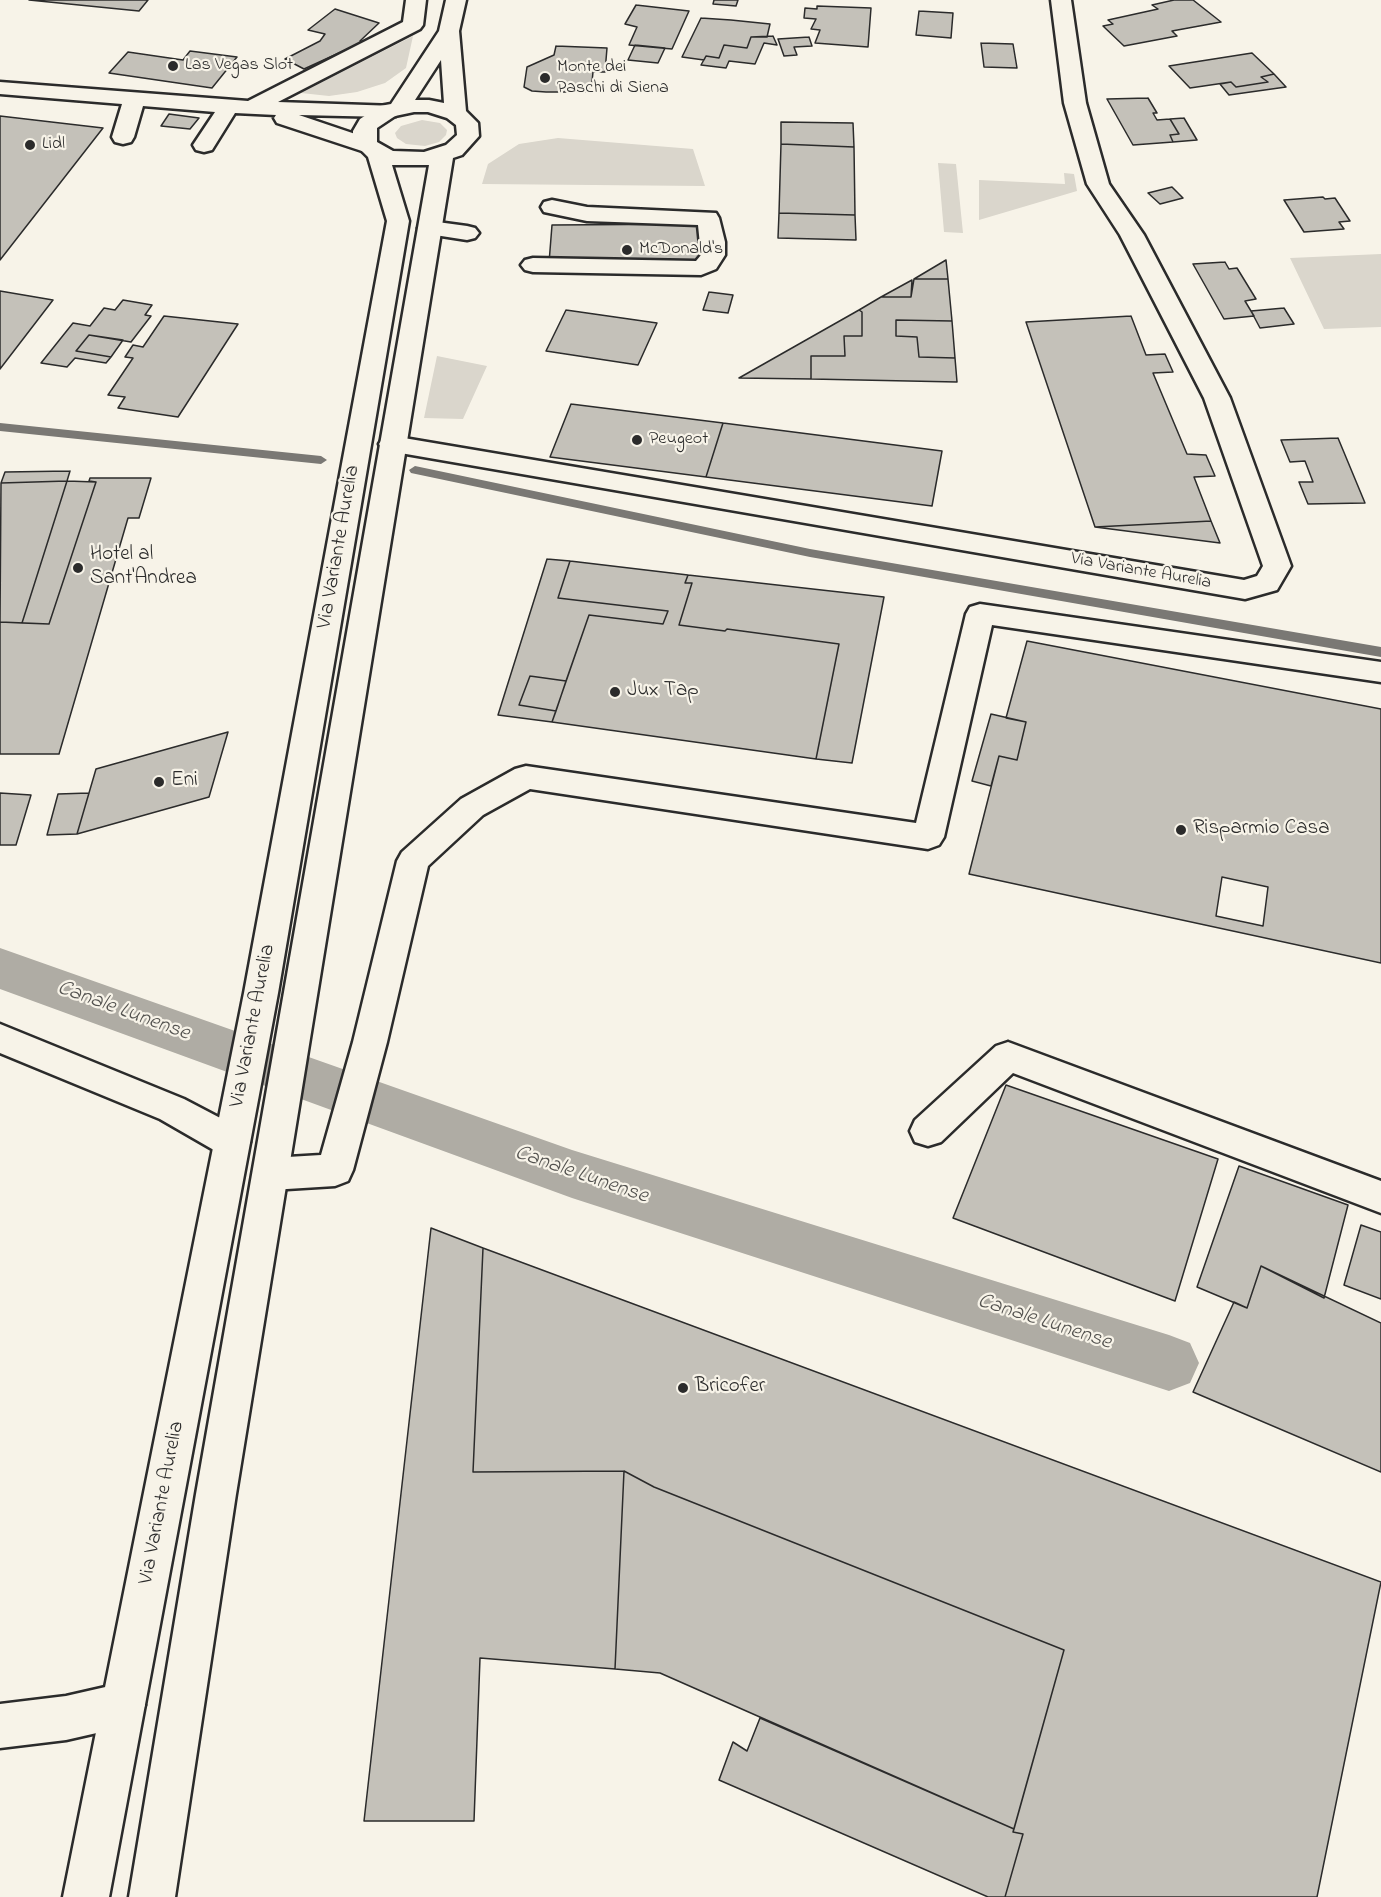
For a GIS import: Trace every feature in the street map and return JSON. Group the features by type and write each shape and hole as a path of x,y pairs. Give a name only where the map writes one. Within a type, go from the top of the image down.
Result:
{"main road":[{"path":"204,145 239,107 413,25 416,0"},
{"name":"Via Variante Aurelia","path":"373,150 409,160 442,155 454,150 468,136 467,123 455,113 449,31 456,0"},
{"name":"Via Variante Aurelia","path":"392,444 1245,590 1267,583 1277,566 1217,398 1132,234 1098,184 1075,103 1061,0"},
{"name":"Via Variante Aurelia","path":"86,1897 261,993 398,221 373,150 364,139 364,131 377,117 394,110 449,31"},
{"path":"0,88 239,107 394,110 429,106 455,113"},
{"path":"123,137 134,100"},
{"path":"239,107 290,119 373,150"},
{"name":"Via Variante Aurelia","path":"152,1897 216,1494 442,155"},
{"path":"533,265 701,268 708,264 713,255 708,218 587,214 552,207"},
{"path":"430,228 467,233"},
{"path":"271,1174 335,1170 370,1042 413,861 472,807 526,777 928,837 980,614 1381,672"},
{"path":"0,1038 234,1134"},
{"path":"928,1131 1008,1056 1381,1197"},
{"path":"0,1726 66,1718 123,1705"}],"shaded area":[{"path":"413,36 406,68 385,83 357,92 329,96 301,93"},
{"path":"422,120 440,123 447,130 446,135 439,142 425,146 406,144 397,138 395,133 401,126"},
{"path":"558,138 693,149 705,186 482,184 488,164 519,144"},
{"path":"938,163 956,164 963,233 944,232"},
{"path":"1064,173 1074,174 1077,191 979,220 979,180 1065,184"},
{"path":"1381,254 1381,327 1324,329 1290,258"},
{"path":"437,356 487,366 463,419 424,418"}],"building":[{"path":"29,0 148,0 139,11"},
{"path":"714,0 738,0 736,6 713,4"},
{"path":"1174,0 1193,0 1221,22 1172,31 1177,36 1124,46 1103,26 1113,24 1108,20 1158,9 1152,5"},
{"path":"636,5 689,11 672,49 629,45 637,27 625,24"},
{"path":"817,6 871,8 868,47 815,43 820,30 811,29 816,19 804,18 805,8 817,9"},
{"path":"335,9 379,23 360,41 363,42 304,69 285,59 320,41 325,34 308,30"},
{"path":"919,11 953,13 951,38 916,35"},
{"path":"701,18 770,24 767,37 751,37 747,48 724,45 719,58 706,56 704,60 682,57"},
{"path":"773,36 777,45 764,43 755,64 729,61 726,68 701,65 706,56 719,58 724,45 747,48 751,37"},
{"path":"809,37 812,46 794,47 797,55 784,56 778,39"},
{"path":"981,43 1013,44 1017,68 984,67"},
{"path":"635,45 665,48 658,63 628,60"},
{"path":"556,46 607,48 605,72 593,72 591,92 532,91 524,87 527,67 554,55"},
{"name":"Las Vegas Slot","path":"190,51 237,57 212,88 109,73 128,52 183,60"},
{"path":"1252,53 1274,74 1261,77 1268,82 1236,87 1231,82 1190,88 1169,66"},
{"path":"1274,74 1286,87 1229,95 1220,84 1231,82 1236,87 1268,82 1261,77"},
{"path":"1148,98 1157,113 1153,113 1157,120 1170,119 1179,134 1170,135 1173,142 1133,145 1107,99"},
{"path":"169,114 199,118 190,129 161,126"},
{"path":"0,116 103,128 0,260"},
{"path":"1184,118 1197,140 1173,142 1170,135 1179,134 1170,119"},
{"path":"781,122 853,123 854,147 781,144"},
{"path":"781,144 854,147 855,215 779,213"},
{"path":"1172,187 1183,198 1160,204 1148,193"},
{"path":"1323,197 1325,199 1335,198 1350,221 1339,222 1344,229 1304,232 1284,200"},
{"path":"779,213 855,215 856,240 778,238"},
{"name":"McDonald's","path":"703,224 704,262 549,263 552,225"},
{"path":"946,260 948,279 914,279"},
{"path":"1225,262 1229,269 1237,268 1256,299 1245,301 1254,316 1224,319 1193,264"},
{"path":"914,279 948,279 952,321 896,320 896,336 917,337 919,357 955,358 957,382 811,379 811,356 845,356 844,336 862,336 862,312 859,310 881,297 911,297"},
{"path":"912,280 911,297 881,297"},
{"path":"0,291 53,300 0,369"},
{"path":"709,292 733,295 728,313 703,310"},
{"path":"123,300 152,305 145,315 151,316 131,342 89,335 76,351 111,357 106,363 75,358 67,367 41,363 73,323 90,326 104,308 115,310"},
{"path":"1284,308 1294,324 1260,328 1251,311"},
{"path":"566,310 657,323 638,365 546,351"},
{"path":"859,310 862,312 862,336 844,336 845,356 811,356 811,379 739,378"},
{"path":"164,316 238,324 178,417 118,408 125,397 108,395 133,358 125,357 133,345 143,347"},
{"path":"1131,316 1146,355 1165,354 1173,372 1153,373 1187,454 1206,455 1215,476 1194,477 1211,521 1095,527 1026,322"},
{"path":"896,320 952,321 955,358 919,357 917,337 896,336"},
{"path":"89,335 123,340 111,357 76,351"},
{"name":"Peugeot","path":"571,404 723,423 706,477 550,457"},
{"path":"723,423 942,451 932,506 706,477"},
{"path":"1338,438 1365,503 1308,504 1299,482 1313,482 1305,461 1290,462 1281,440"},
{"path":"70,471 67,481 1,483 5,472"},
{"path":"90,478 151,478 139,518 128,518 59,754 0,754 0,622 49,624 96,482 89,481"},
{"path":"67,481 96,482 49,624 22,623"},
{"path":"67,481 22,623 0,622 1,483"},
{"path":"1211,521 1220,543 1095,527"},
{"path":"547,559 570,561 558,598 668,611 663,624 589,615 566,681 530,676 519,705 556,711 552,722 498,715"},
{"path":"570,561 688,575 685,583 692,583 679,625 839,644 816,759 552,722 589,615 663,624 668,611 558,598"},
{"path":"688,575 884,597 852,763 816,759 839,644 679,625 692,583 685,583"},
{"name":"Risparmio Casa","path":"1027,641 1381,709 1381,963 969,874 999,756 1017,760 1026,722 1006,718"},
{"path":"530,676 566,681 556,711 519,705"},
{"path":"991,714 1026,722 1017,760 999,756 991,786 972,781"},
{"path":"228,732 209,797 77,834 96,769"},
{"path":"0,793 31,795 16,845 0,845"},
{"path":"89,793 77,834 47,835 58,794"},
{"path":"1222,877 1268,887 1263,926 1216,916"},
{"path":"1006,1085 1218,1159 1175,1301 953,1218"},
{"path":"1239,1166 1348,1205 1324,1298 1261,1266 1247,1308 1197,1287"},
{"path":"1361,1225 1381,1232 1381,1299 1344,1285"},
{"path":"431,1228 483,1248 473,1472 624,1471 615,1669 480,1658 474,1821 364,1821"},
{"path":"483,1248 1381,1582 1317,1897 1005,1897 1023,1834 1013,1832 1064,1650 654,1487 624,1471 473,1472"},
{"path":"1261,1266 1381,1323 1381,1472 1193,1392 1234,1302 1247,1308"},
{"path":"624,1471 654,1487 1064,1650 1014,1829 660,1673 615,1669"},
{"path":"760,1718 1014,1829 1013,1832 1023,1834 1005,1897 988,1897 719,1780 733,1742 747,1751"}],"waterway":[{"path":"0,427 321,460"},
{"path":"415,470 810,553 1381,652"},
{"name":"Canale Lunense","path":"0,968 572,1174 1169,1363"}],"place":[{"name":"Las Vegas Slot","path":"173,66"},
{"name":"Monte dei Paschi di Siena","path":"545,78"},
{"name":"Lidl","path":"30,145"},
{"name":"McDonald's","path":"627,250"},
{"name":"Peugeot","path":"637,440"},
{"name":"Hotel al Sant'Andrea","path":"78,568"},
{"name":"Jux Tap","path":"615,692"},
{"name":"Eni","path":"159,782"},
{"name":"Risparmio Casa","path":"1181,830"},
{"name":"Bricofer","path":"683,1388"}]}
